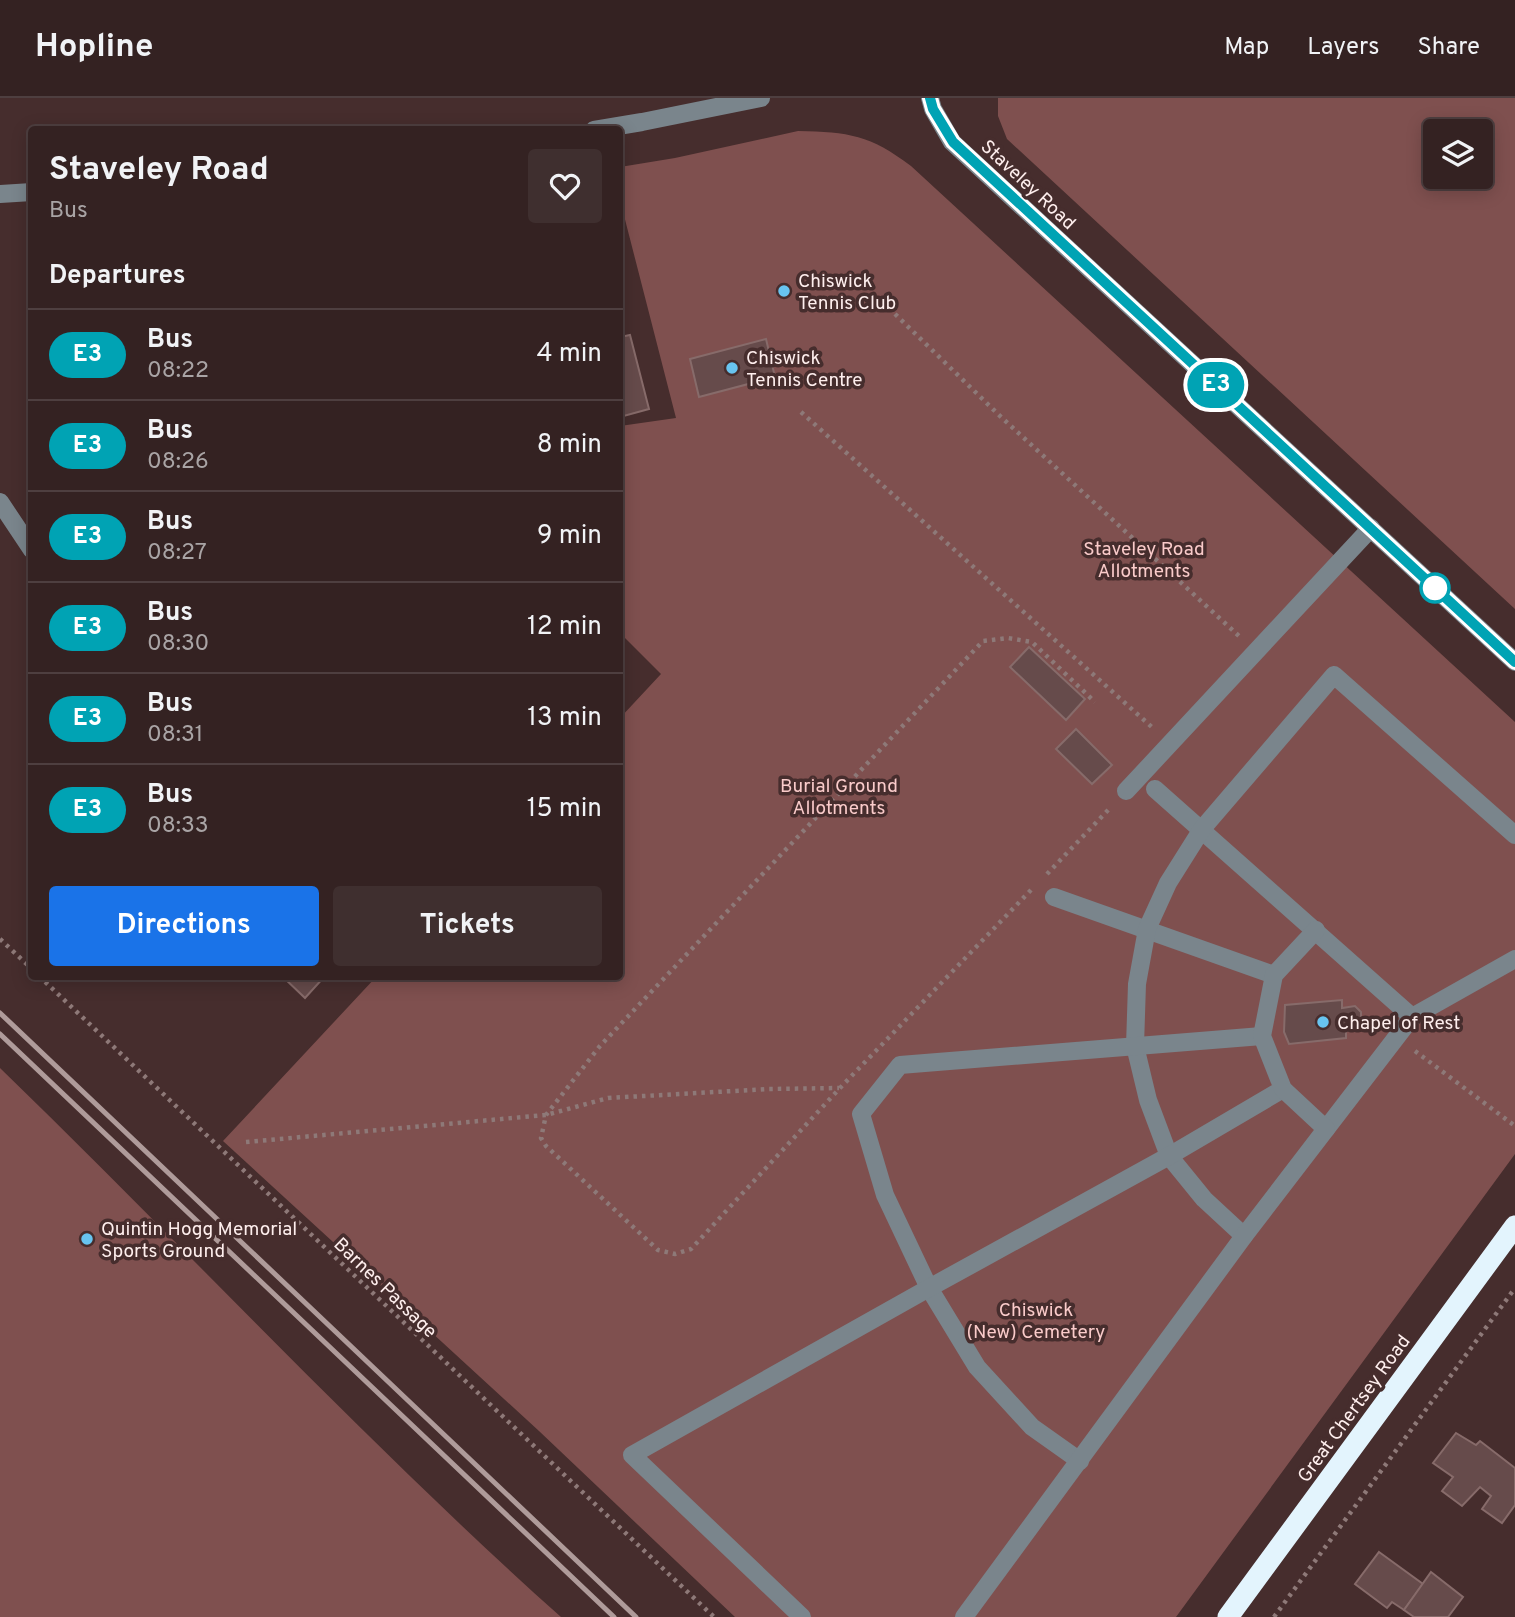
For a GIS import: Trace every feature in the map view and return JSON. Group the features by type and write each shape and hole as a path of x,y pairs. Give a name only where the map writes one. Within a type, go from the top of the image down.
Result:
{"highway":[{"name":"Great Chertsey Road","path":"1227,1617 1515,1226"}],"street":[{"path":"618,126 761,98"},
{"name":"Staveley Road","path":"930,98 933,109 953,142 1515,662"},
{"path":"0,194 28,192"},
{"path":"0,502 28,544"},
{"path":"1126,791 1371,528"},
{"path":"1244,1236 1204,1199 1169,1156 1148,1100 1135,1046 1137,984 1147,929 1168,883 1202,829 1334,674 1515,835"},
{"path":"1155,789 1412,1017"},
{"path":"1054,897 1274,975"},
{"path":"1315,930 1274,975 1262,1036 1283,1090 1326,1129"},
{"path":"964,1617 1244,1236 1395,1036 1412,1017 1515,959"},
{"path":"1080,1461 1032,1427 977,1367 929,1288 884,1195 860,1114 900,1065 1262,1036"},
{"path":"802,1617 632,1455 1283,1090"}],"path":[{"path":"895,314 1000,416 1256,652"},
{"path":"802,412 1171,744"},
{"path":"1095,702 1032,642 1008,638 984,641 600,1046 546,1115 541,1138 546,1146 658,1250 675,1254 691,1249 840,1088 1126,791"},
{"path":"0,939 28,965"},
{"name":"Barnes Passage","path":"43,980 714,1617"},
{"path":"1395,1036 1515,1126"},
{"path":"246,1142 546,1115 608,1098 840,1088"},
{"path":"1274,1617 1515,1288"}],"green space":[{"path":"998,98 1515,98 1515,609 1007,139 998,116"},
{"path":"798,131 858,137 883,148 911,166 1515,722 1515,1154 1176,1617 735,1617 539,1431 223,1141 373,980 623,980 623,715 661,674 623,636 623,426 676,418 623,212 623,167"},
{"name":"Quintin Hogg Memorial Sports Ground","path":"0,1068 347,1415 561,1617 0,1617"}],"building":[{"path":"630,335 649,409 623,416 623,336"},
{"name":"Chiswick Tennis Centre","path":"766,339 775,377 699,397 690,359"},
{"path":"1029,647 1085,699 1066,720 1010,667"},
{"path":"1076,729 1112,765 1092,784 1056,749"},
{"path":"286,980 321,980 305,998"},
{"name":"Chapel of Rest","path":"1342,1000 1342,1008 1355,1006 1361,1012 1361,1025 1357,1031 1346,1031 1346,1038 1289,1044 1284,1032 1285,1005"},
{"path":"1456,1433 1476,1445 1480,1441 1515,1468 1515,1505 1502,1523 1482,1509 1491,1496 1480,1487 1462,1506 1442,1491 1453,1477 1433,1463"},
{"path":"1379,1552 1423,1584 1404,1610 1392,1602 1387,1608 1355,1584"},
{"path":"1431,1572 1463,1597 1448,1617 1414,1617 1404,1610"}],"railway":[{"path":"0,1013 636,1617"},
{"path":"0,1034 614,1617"}],"bus line":[{"name":"E3","path":"930,98 933,109 953,142 1515,662"}],"place":[{"name":"Chiswick Tennis Club","path":"784,291"},
{"name":"Chiswick Tennis Centre","path":"732,368"},
{"name":"Chapel of Rest","path":"1323,1022"},
{"name":"Quintin Hogg Memorial Sports Ground","path":"87,1239"}],"park label":[{"name":"Staveley Road Allotments","path":"1144,559"},
{"name":"Burial Ground Allotments","path":"839,796"},
{"name":"Chiswick (New) Cemetery","path":"1036,1320"}]}
